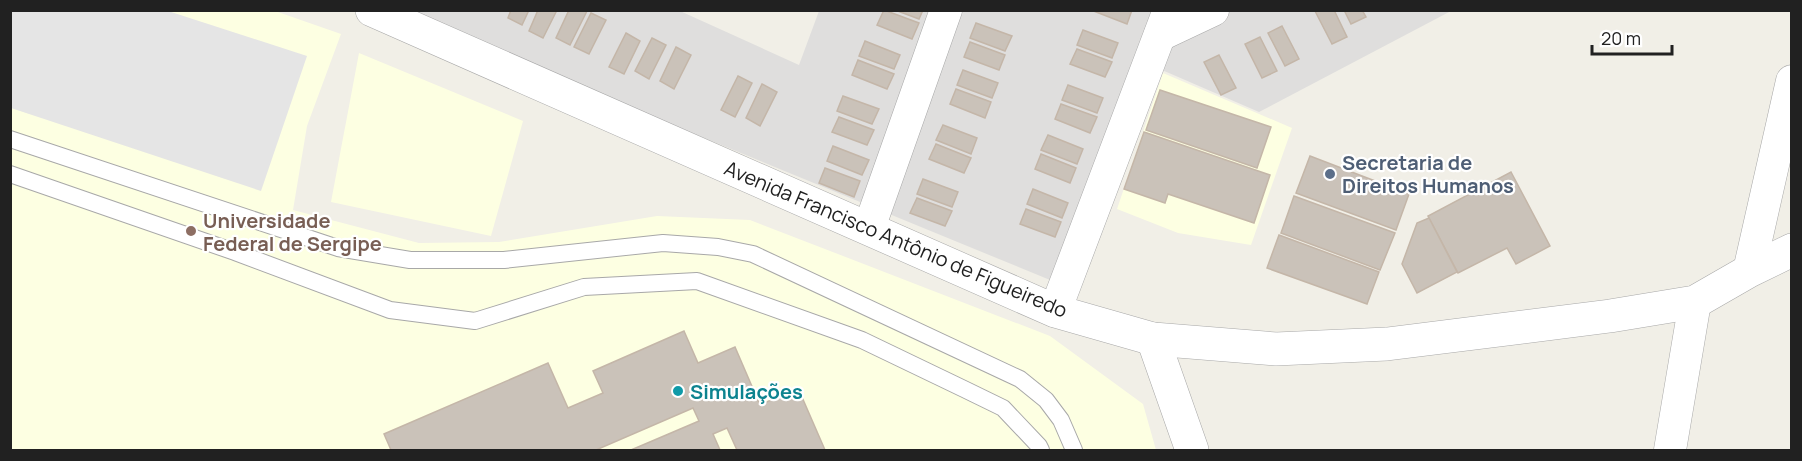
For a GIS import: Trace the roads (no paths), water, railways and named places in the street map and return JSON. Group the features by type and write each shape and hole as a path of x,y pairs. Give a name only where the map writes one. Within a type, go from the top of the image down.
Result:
{"street":[{"name":"Avenida Francisco Antônio de Figueiredo","path":"372,10 1055,311 1154,339 1276,350 1387,344 1610,316 1695,302 1791,250"},
{"path":"869,228 946,10"},
{"path":"1055,311 1165,23 1213,10"},
{"path":"1749,271 1791,81"},
{"path":"1670,450 1695,302"},
{"path":"1154,339 1192,450"}],"lane":[{"path":"10,139 338,248 410,260 504,260 663,243 718,247 753,254 1020,379 1046,400 1061,420 1074,450"},
{"path":"10,174 235,252 390,310 475,321 584,287 697,280 862,340 1003,408 1041,450"}],"place":[{"name":"Secretaria de Direitos Humanos","path":"1330,174"},
{"name":"Universidade Federal de Sergipe","path":"191,231"},
{"name":"Simulações","path":"678,391"}]}
